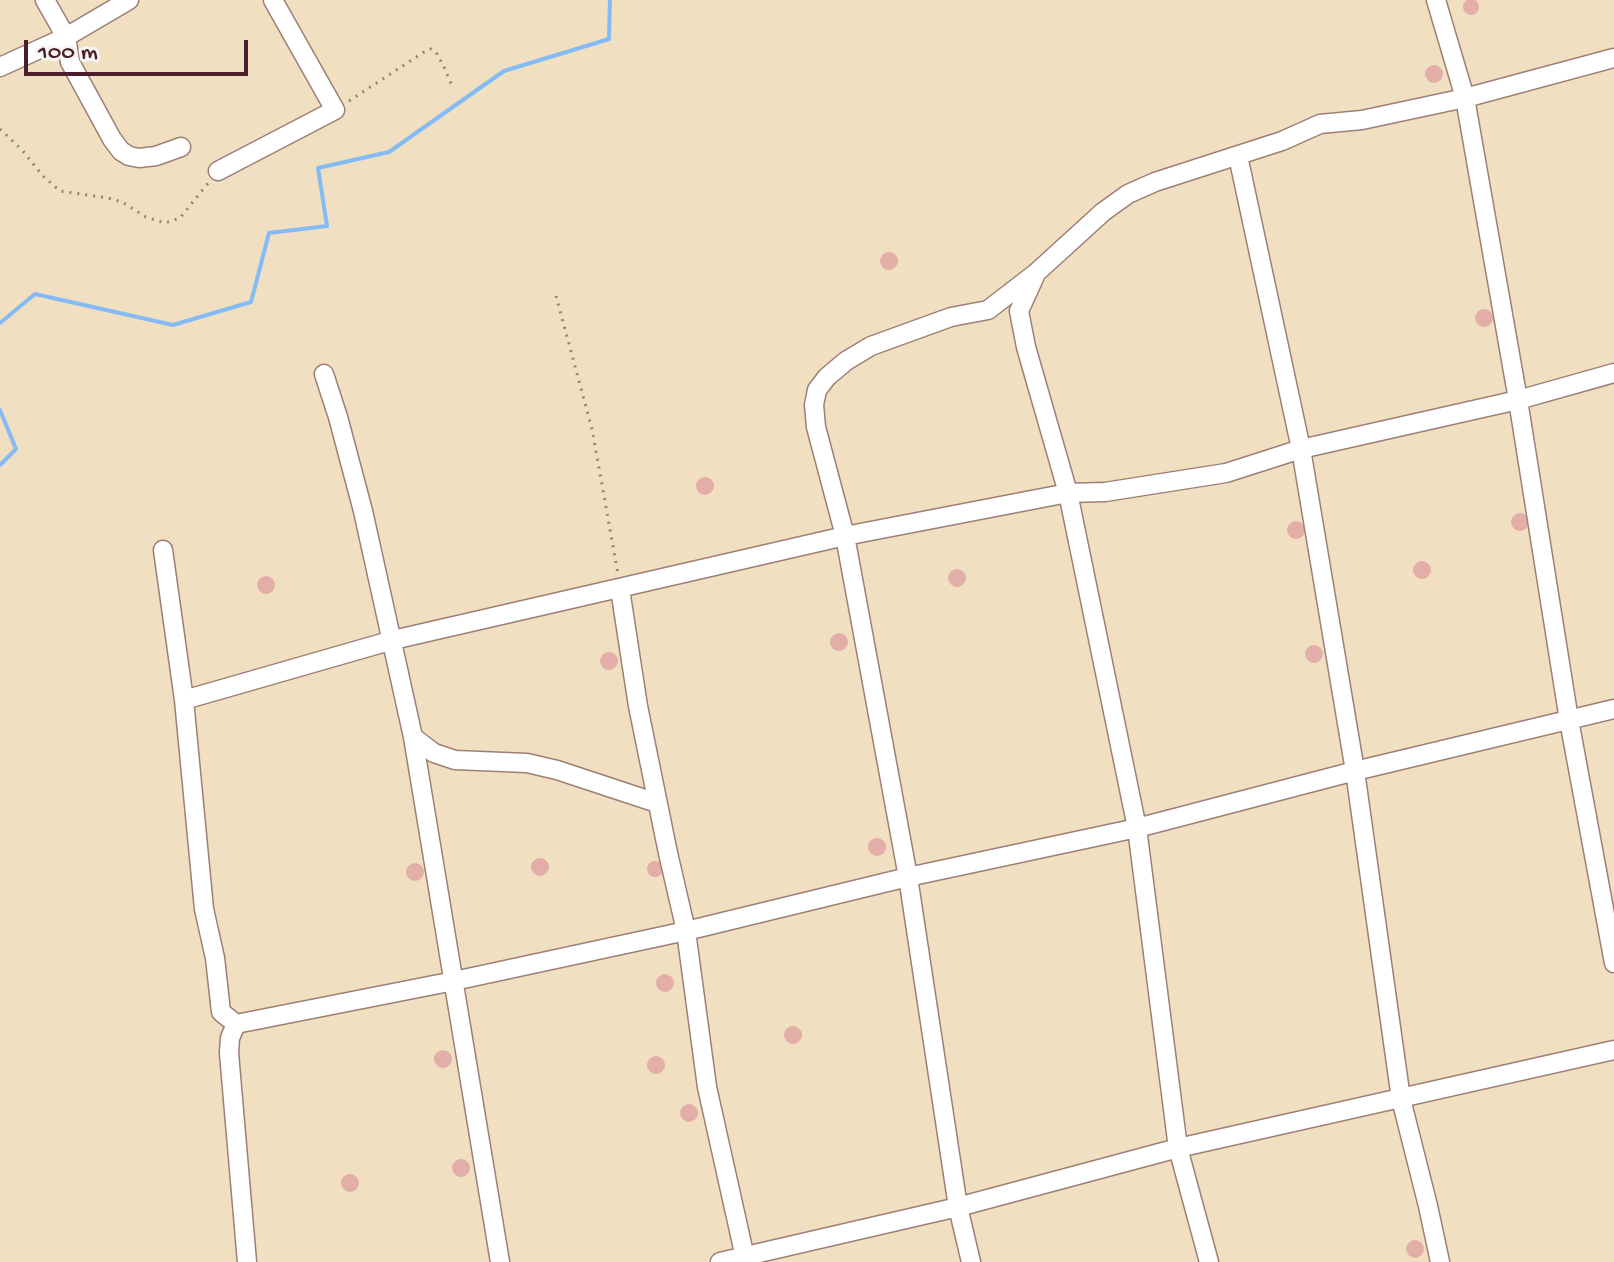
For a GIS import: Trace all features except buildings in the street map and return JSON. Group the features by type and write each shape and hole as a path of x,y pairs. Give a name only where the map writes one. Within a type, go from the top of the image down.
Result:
{"street":[{"path":"45,0 66,37 70,62 121,151 139,158 181,147"},
{"path":"0,67 66,37 129,0"},
{"path":"218,171 335,110 273,0"},
{"path":"1436,0 1465,98 1518,400 1569,720 1614,963"},
{"path":"971,1262 958,1207 908,877 845,536 816,427 814,405 817,390 846,361 871,346 951,317 988,310 1036,273 1103,212 1128,194 1155,182 1282,141 1320,124 1362,120 1465,98 1614,58"},
{"path":"1238,156 1301,449 1355,771 1401,1099 1440,1262"},
{"path":"1036,273 1019,311 1026,347 1068,493 1137,828 1178,1148 1209,1262"},
{"path":"184,700 393,640 845,536 1068,493 1105,492 1226,473 1301,449 1518,400 1614,373"},
{"path":"324,374 358,490 413,737 500,1262"},
{"path":"163,550 184,700 204,909 215,958 221,1012 236,1024 686,931 908,877 1137,828 1355,771 1614,709"},
{"path":"620,589 638,706 686,931 707,1087 745,1259"},
{"path":"413,737 434,753 455,760 527,763 657,803"},
{"path":"236,1024 230,1038 229,1053 247,1262"},
{"path":"720,1262 745,1259 958,1207 1178,1148 1614,1050"}],"path":[{"path":"335,110 431,49 436,52 452,86"},
{"path":"0,129 60,191 122,202 146,217 165,223 180,218 218,171"},
{"path":"556,296 592,429 620,589"}],"waterway":[{"path":"0,323 35,294 173,325 251,302 269,233 327,226 318,168 389,152 504,71 609,39 610,0"},
{"path":"0,410 16,449 0,465"}]}
